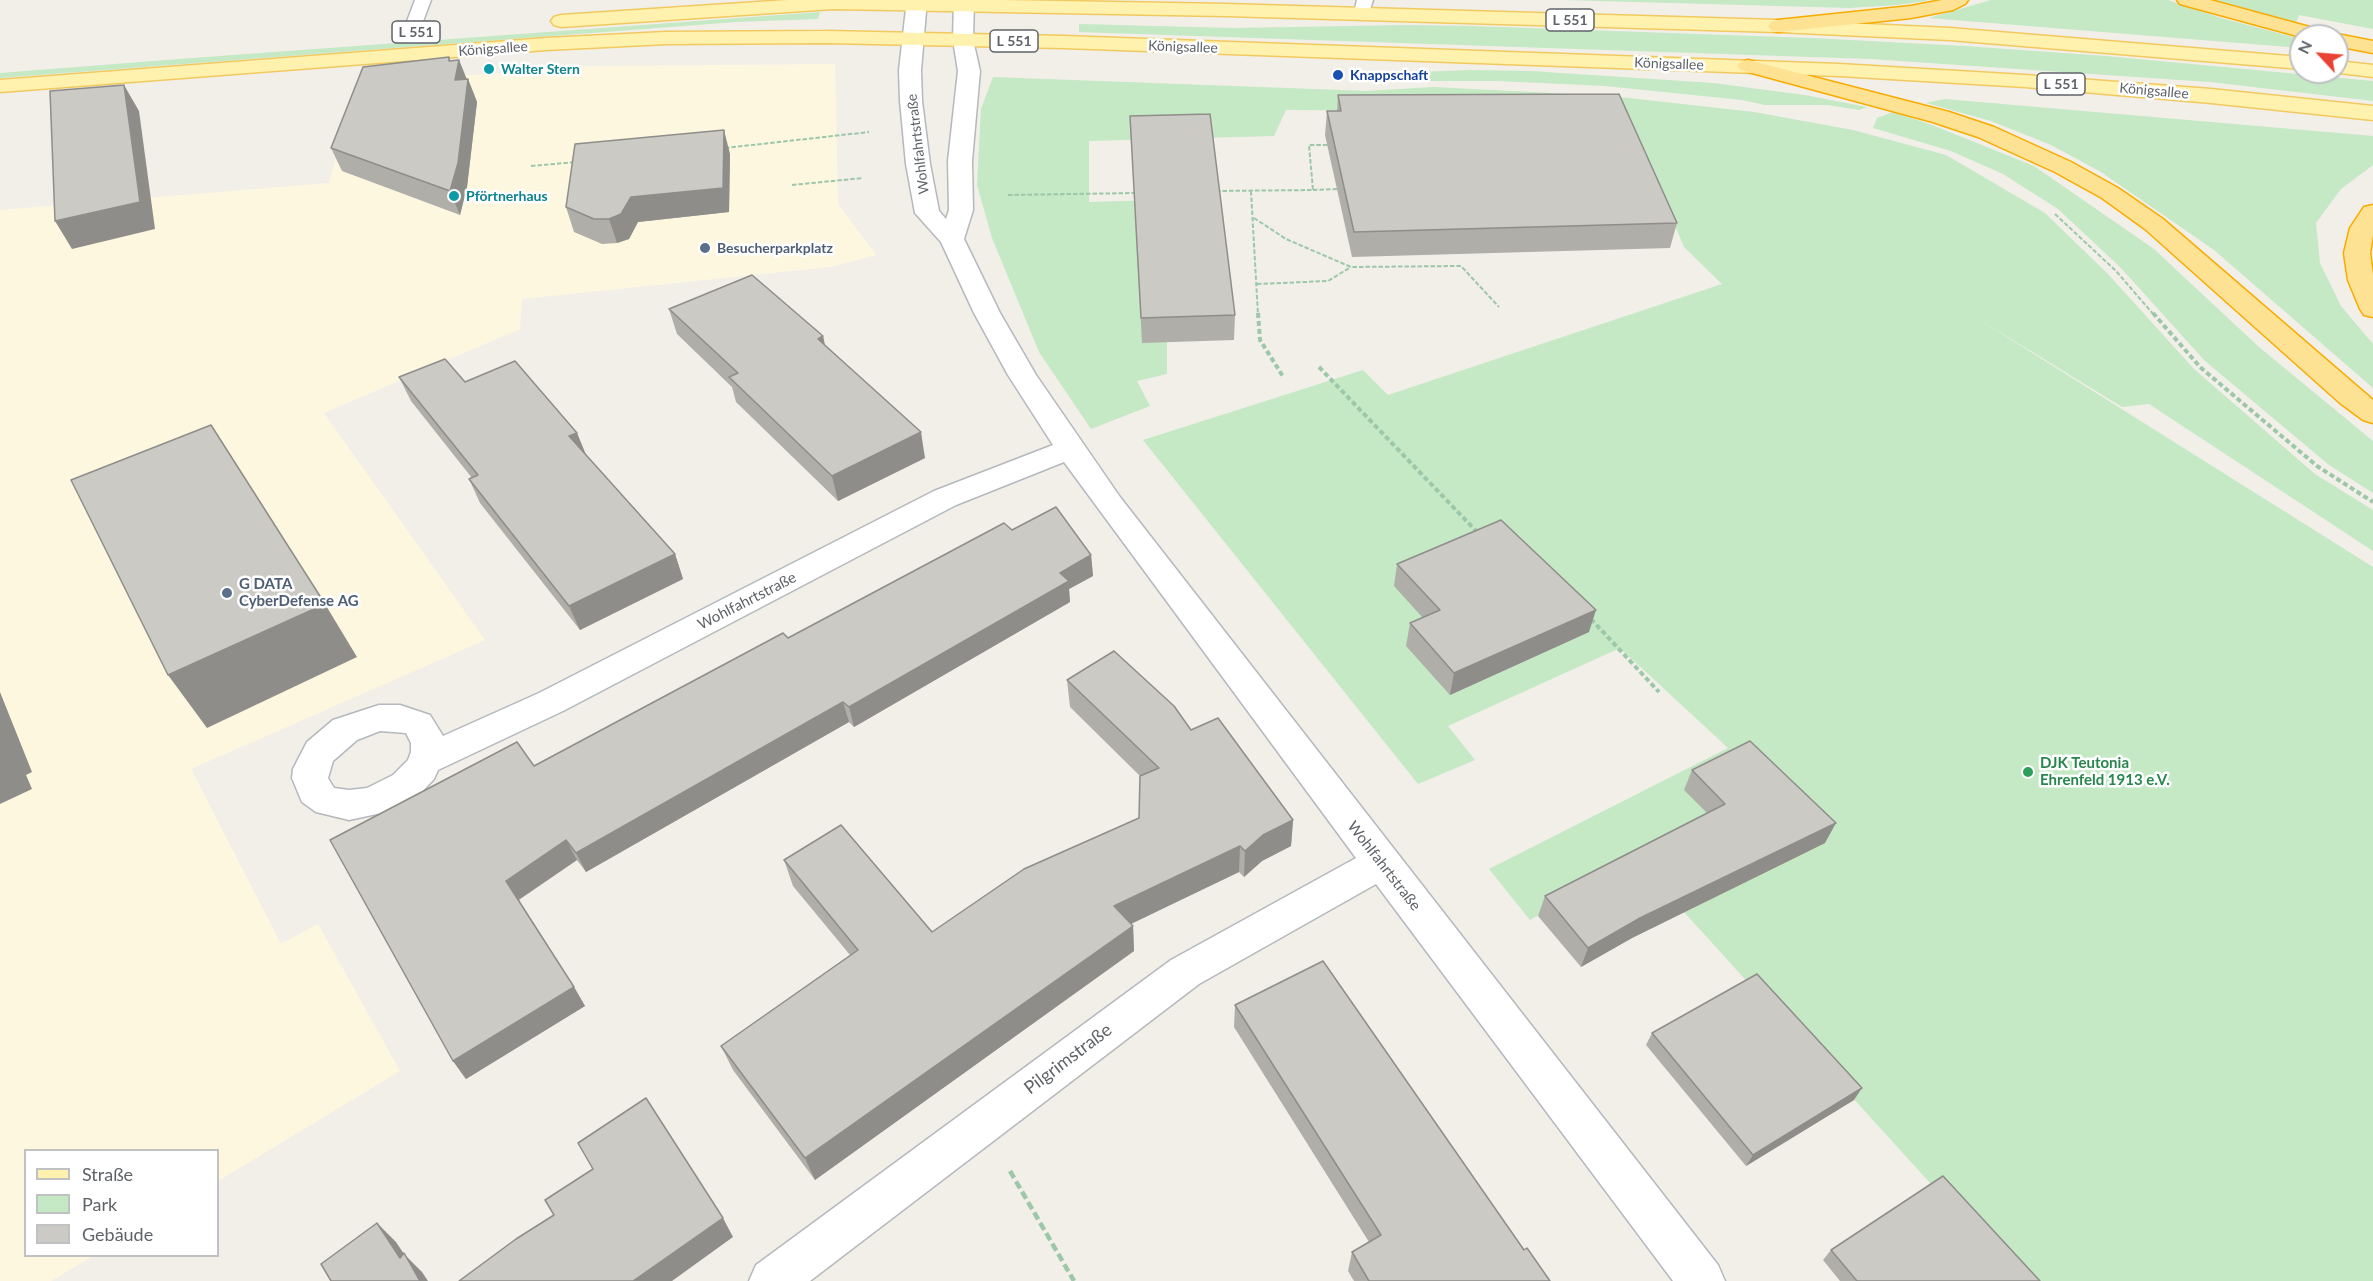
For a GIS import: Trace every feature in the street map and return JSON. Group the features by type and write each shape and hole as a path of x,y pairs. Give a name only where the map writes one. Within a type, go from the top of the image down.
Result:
{"highway":[{"path":"1778,26 1911,12 1946,6 1958,0"},
{"path":"2187,0 2289,27"},
{"path":"2349,42 2373,47"},
{"path":"1748,66 1941,117 1986,132 2063,167 2110,193 2154,224 2350,397 2373,414"},
{"path":"2373,212 2362,228 2357,253 2361,280 2373,309"}],"main road":[{"name":"Königsallee","path":"541,23 832,3 964,2 1364,7 1950,34 2289,62"},
{"name":"L 551","path":"388,34 435,31"},
{"name":"Königsallee","path":"0,86 654,39 914,39 1748,66 2025,81 2211,96 2373,113"},
{"path":"2349,68 2373,71"}],"street":[{"path":"914,39 916,2"},
{"path":"952,239 961,210 960,161 969,71 963,40 964,2"},
{"name":"Wohlfahrtstraße","path":"914,39 910,70 911,101 918,164 927,213 952,239 987,313 1022,375 1070,449 1381,863 1702,1281"},
{"name":"Wohlfahrtstraße","path":"426,760 551,702 945,498 1070,449"},
{"name":"Pilgrimstraße","path":"772,1281 1185,972 1381,863"}],"lane":[{"path":"411,32 423,0"}],"path":[{"path":"715,149 870,132"},
{"path":"1313,190 1309,145 1333,145"},
{"path":"531,166 577,162"},
{"path":"792,185 863,178"},
{"path":"1216,191 1349,189"},
{"path":"1251,191 1260,340 1284,378"},
{"path":"1008,195 1145,192"},
{"path":"2050,210 2116,271 2200,367 2317,466 2373,502"},
{"path":"1254,218 1286,239 1351,267 1461,266 1499,307"},
{"path":"1257,284 1328,281 1351,267"},
{"path":"1319,367 1484,540"},
{"path":"1588,616 1659,692"},
{"path":"983,1123 1074,1281"}],"shaded area":[{"path":"835,64 838,204 876,255 830,267 522,299 520,329 324,413 485,640 191,769 281,944 318,924 400,1071 219,1180 219,1149 24,1149 24,1257 91,1257 51,1281 0,1281 0,210 329,183 356,84 591,66"}],"green space":[{"path":"1562,0 1926,0 1927,1 1850,8"},
{"path":"1991,0 2168,0 2221,18 2289,36 2289,47 1929,18"},
{"path":"2210,0 2373,0 2373,29 2299,15 2296,23"},
{"path":"820,12 818,19 736,22 0,78 0,73"},
{"path":"1079,24 1233,28 1408,25 1812,38 1964,46 2106,56 2289,73 2289,84 2349,84 2349,79 2373,81 2373,101 2210,82 1870,59 1079,32"},
{"path":"1470,70 1531,71 1713,83 1805,95 1867,107 1859,110 1828,105 1765,105 1742,100 1605,86 1499,81 1372,81 1371,74"},
{"name":"DJK Teutonia Ehrenfeld 1913 e.V.","path":"993,77 1367,91 1433,87 1611,96 1754,112 1853,130 1946,155 2045,213 2108,274 2194,369 2315,474 2373,510 2373,551 2149,404 2122,407 1972,315 2373,567 2373,1281 2019,1281 1684,912 1564,902 1530,920 1489,869 1728,748 1620,648 1448,726 1475,760 1418,784 1143,440 1363,370 1388,395 1722,284 1684,247 1627,112 1286,110 1274,136 1089,141 1089,202 1195,199 1142,342 1167,342 1167,374 1137,381 1150,406 1091,429 1039,352 992,238 977,185 981,109"},
{"path":"1945,99 2373,136 2373,165 2341,189 2316,223 2320,263 2341,306 2373,344 2373,388 2214,250 2101,172 2051,145 1991,121 1926,103"},
{"path":"1893,112 1932,125 2034,166 2154,249 2259,347 2373,441 2373,493 2329,465 2205,361 2120,267 2058,209 2003,174 1951,151 1873,128 1877,118"}],"building":[{"path":"449,57 449,61 459,60 455,80 468,79 458,163 450,191 331,148 363,67"},
{"path":"124,85 140,202 55,221 50,91"},
{"path":"1619,94 1677,223 1354,232 1327,111 1341,111 1338,95"},
{"path":"1210,114 1235,315 1141,318 1130,116"},
{"path":"724,130 723,188 631,197 621,214 609,219 594,219 566,207 575,144"},
{"path":"752,275 823,336 818,339 921,432 832,476 729,377 738,373 669,309"},
{"path":"445,359 465,382 515,361 577,433 569,436 675,554 569,606 469,479 478,475 399,377"},
{"name":"G DATA CyberDefense AG","path":"211,425 325,604 168,675 71,480"},
{"path":"1056,507 1091,555 1060,573 1069,581 849,707 843,702 576,853 566,840 506,881 574,987 453,1061 330,840 517,742 534,766 783,633 788,638 1004,523 1012,530"},
{"path":"1501,520 1596,610 1454,673 1410,623 1440,610 1397,564"},
{"path":"1114,651 1174,706 1191,730 1218,718 1293,820 1263,835 1245,851 1240,846 1114,906 1133,926 805,1158 721,1046 858,950 784,860 841,825 932,932 1024,869 1139,818 1140,776 1159,768 1067,680"},
{"path":"1750,741 1836,823 1640,918 1588,948 1545,896 1725,804 1692,770"},
{"path":"1323,961 1524,1250 1527,1248 1550,1281 1369,1281 1352,1252 1381,1235 1235,1005"},
{"path":"1757,974 1862,1088 1753,1155 1652,1033"},
{"path":"646,1098 723,1218 633,1281 459,1281 516,1239 554,1215 545,1200 593,1169 578,1143"},
{"path":"1943,1176 2040,1281 1857,1281 1831,1250"},
{"path":"377,1223 400,1258 404,1253 420,1281 331,1281 321,1264"}],"place":[{"name":"Walter Stern","path":"489,69"},
{"name":"Knappschaft","path":"1338,75"},
{"name":"Pförtnerhaus","path":"454,196"},
{"name":"Besucherparkplatz","path":"705,248"},
{"name":"G DATA CyberDefense AG","path":"227,593"},
{"name":"DJK Teutonia Ehrenfeld 1913 e.V.","path":"2028,772"}]}
